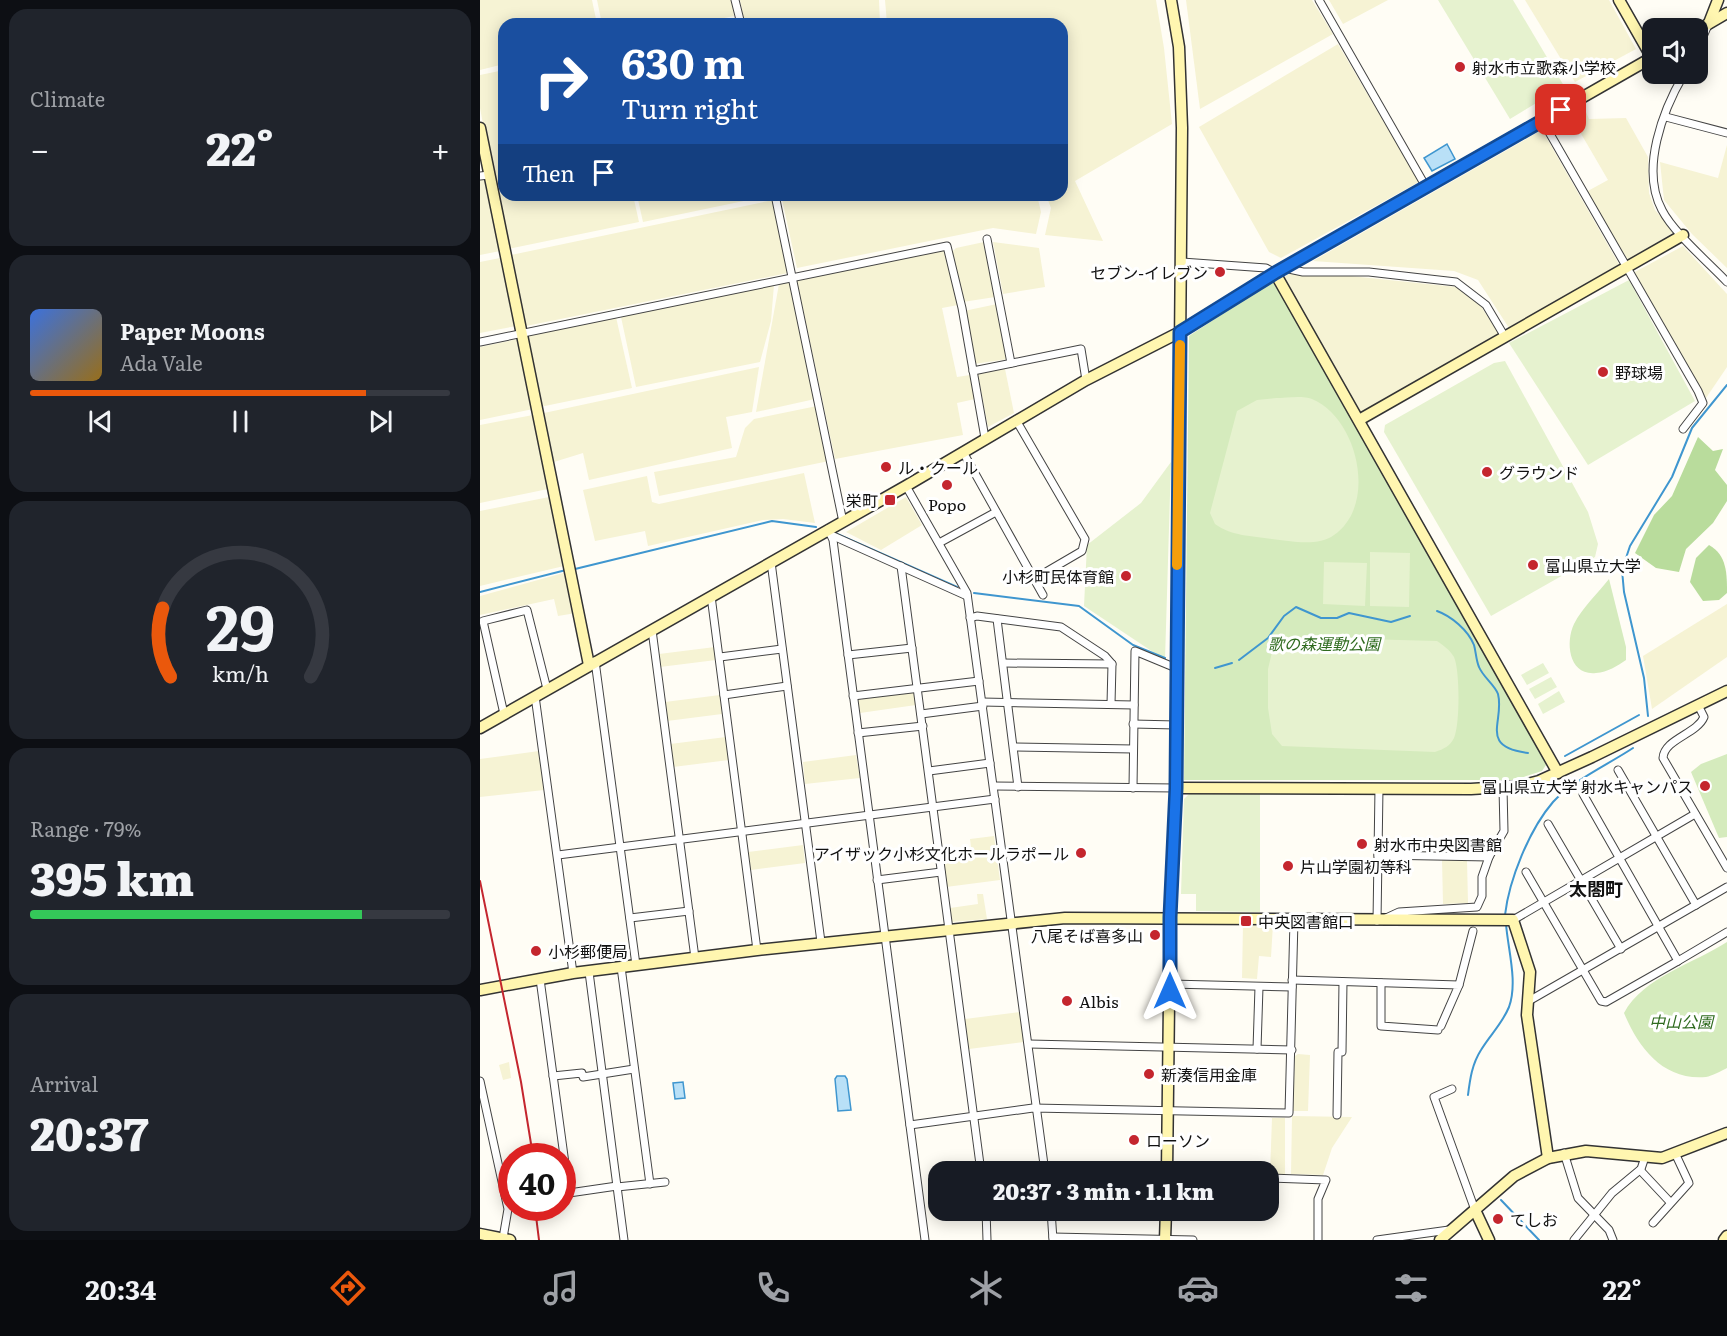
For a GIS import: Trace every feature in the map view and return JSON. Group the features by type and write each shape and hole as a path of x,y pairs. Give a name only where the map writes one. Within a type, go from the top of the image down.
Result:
{"street":[{"path":"735,0 740,18"},
{"path":"1167,1161 1170,917 1176,788 1182,262 1182,128 1179,47 1171,0"},
{"path":"1319,0 1426,187"},
{"path":"1619,0 1642,40"},
{"path":"1709,23 1718,0"},
{"path":"1709,23 1727,13"},
{"path":"480,728 771,562 829,532 1086,380 1180,332 1280,271 1642,63"},
{"path":"1678,84 1672,95 1655,155 1654,194 1663,212 1727,282"},
{"path":"1666,117 1727,133"},
{"path":"1542,120 1703,403 1683,429"},
{"path":"480,128 485,176 592,663 636,965"},
{"path":"776,201 843,522"},
{"path":"1359,420 1683,236"},
{"path":"987,238 1011,363"},
{"path":"480,342 947,246 985,438"},
{"path":"1182,262 1280,271 1369,272 1456,282 1486,304 1505,337"},
{"path":"1280,271 1359,420 1558,773"},
{"path":"973,371 1081,350 1086,380"},
{"path":"1016,420 1085,539 1082,551 1034,579"},
{"path":"963,452 1044,595"},
{"path":"906,486 967,596 1044,1161"},
{"path":"939,543 996,512"},
{"path":"829,532 967,596"},
{"path":"829,532 848,655 925,1240"},
{"path":"771,562 821,942"},
{"path":"901,566 979,1161"},
{"path":"711,596 757,950"},
{"path":"504,714 483,621 527,610 546,689"},
{"path":"970,618 977,616 1061,627 1105,656 1112,664 1111,704"},
{"path":"997,619 1018,787"},
{"path":"652,630 695,958"},
{"path":"848,655 912,648"},
{"path":"720,657 782,649"},
{"path":"1133,788 1135,651 1176,668"},
{"path":"1003,663 1112,664"},
{"path":"853,696 979,681"},
{"path":"724,695 787,686"},
{"path":"994,786 1503,788 1539,781 1558,773 1727,690"},
{"path":"535,696 573,974"},
{"path":"921,714 1008,702 1134,705"},
{"path":"1698,705 1704,717 1701,724 1663,753 1663,758 1727,868"},
{"path":"1133,724 1176,724"},
{"path":"858,733 923,726"},
{"path":"1014,747 1133,749"},
{"path":"929,771 990,763"},
{"path":"1618,770 1696,905"},
{"path":"1379,788 1377,855 1380,920"},
{"path":"1380,920 1399,912 1477,907 1482,896 1482,877 1489,856 1504,831 1503,788"},
{"path":"1582,794 1678,961"},
{"path":"558,855 995,799"},
{"path":"480,990 621,967 821,942 1065,918 1508,920 1544,902 1695,814"},
{"path":"1548,824 1621,949"},
{"path":"1377,855 1489,856"},
{"path":"877,880 941,872"},
{"path":"1526,873 1600,1000 1606,1002 1727,932"},
{"path":"1527,1002 1727,887"},
{"path":"630,918 689,911"},
{"path":"910,1125 1037,1110 1289,1113 1294,920"},
{"path":"1508,920 1530,972 1527,1002 1528,1029 1548,1158"},
{"path":"1381,983 1380,1026 1439,1028 1459,985 1473,932"},
{"path":"621,967 650,1184"},
{"path":"589,972 624,1240"},
{"path":"540,979 569,1193 665,1182"},
{"path":"1170,984 1259,987 1343,982 1459,985"},
{"path":"1337,1115 1343,982"},
{"path":"1257,1049 1259,987"},
{"path":"1029,1044 1292,1050"},
{"path":"553,1076 602,1074 634,1069"},
{"path":"480,1081 508,1209 507,1239 480,1233"},
{"path":"1452,1089 1434,1097 1475,1210 1489,1240"},
{"path":"1440,1240 1514,1176 1548,1158 1564,1153 1586,1151 1662,1158 1727,1133"},
{"path":"1564,1153 1573,1189 1609,1230 1612,1240"},
{"path":"1653,1223 1689,1183 1675,1153"},
{"path":"1574,1240 1612,1193 1640,1170 1645,1157"},
{"path":"1640,1170 1670,1202"},
{"path":"1279,1178 1326,1180 1318,1200 1318,1240"},
{"path":"987,1221 987,1240"},
{"path":"1052,1221 1053,1238 1193,1240"},
{"path":"1166,1221 1166,1240"},
{"path":"1377,1240 1452,1230"},
{"path":"1724,1240 1727,1236"}],"shaded area":[{"path":"480,0 592,0 596,18 498,18 498,66 480,70"},
{"path":"597,0 731,0 734,16 724,18 601,18"},
{"path":"740,0 879,0 880,18 744,18"},
{"path":"885,0 1156,0 1172,124 1075,181 1103,241 1045,235 1051,208 1048,201 1068,201 1068,18 886,18"},
{"path":"1186,0 1312,0 1333,34 1200,109"},
{"path":"1329,0 1388,0 1343,24"},
{"path":"1525,0 1609,0 1636,49 1575,82"},
{"path":"1338,44 1419,182 1281,258 1269,252 1199,127"},
{"path":"498,71 498,187 495,188 480,108 480,75"},
{"path":"1583,105 1589,119 1626,118 1648,157 1649,193 1655,210 1674,232 1628,260 1586,192 1608,180 1569,113"},
{"path":"1542,130 1620,266 1509,328 1478,280 1454,271 1313,261"},
{"path":"1727,145 1727,268 1692,234 1664,200 1660,162 1718,178"},
{"path":"486,179 500,251 480,255 480,180"},
{"path":"496,194 498,194 498,201 634,201 639,222 508,249"},
{"path":"638,201 744,201 643,222"},
{"path":"773,201 788,273 526,326 511,255"},
{"path":"782,201 1038,201 1041,212 1036,234 993,228 797,268"},
{"path":"984,242 995,297 963,302 952,252 956,248"},
{"path":"993,242 1039,248 1045,287 1003,294"},
{"path":"1683,246 1727,294 1727,367 1706,398 1633,273"},
{"path":"945,249 958,305 942,308 957,377 970,375 975,399 957,403 963,435 835,459 797,281"},
{"path":"500,258 516,326 480,333 480,262"},
{"path":"1289,273 1341,275 1456,287 1480,305 1499,334 1362,414 1284,278"},
{"path":"791,282 815,399 756,412 779,284"},
{"path":"774,285 771,321 760,362 636,387 621,317"},
{"path":"997,304 1008,359 974,364 964,311"},
{"path":"616,317 632,388 540,407 525,336"},
{"path":"518,339 533,409 480,420 480,347"},
{"path":"759,367 752,412 726,417 732,448 589,480 583,453 554,462 544,413"},
{"path":"1005,369 1014,413 988,427 978,374"},
{"path":"817,406 829,461 659,496 654,472 736,457 745,428 754,419"},
{"path":"533,415 548,489 480,503 480,425"},
{"path":"804,473 815,523 783,519 763,520 648,546 645,531 595,541 583,490 647,476 652,502 659,504"},
{"path":"549,497 564,566 480,586 480,511"},
{"path":"906,497 922,525 881,550 846,532"},
{"path":"567,572 576,613 558,616 554,599 480,615 480,596"},
{"path":"1727,604 1727,657 1652,709 1643,656"},
{"path":"715,647 716,660 660,667 659,654"},
{"path":"914,692 916,705 860,713 858,700"},
{"path":"720,695 722,714 667,721 665,702"},
{"path":"726,737 729,760 673,767 670,744"},
{"path":"539,751 544,790 480,797 480,759"},
{"path":"856,755 860,778 805,784 803,762"},
{"path":"994,836 1000,880 946,887 942,859 972,855 970,839"},
{"path":"803,845 805,863 751,870 748,852"},
{"path":"1442,859 1467,860 1468,903 1443,904"},
{"path":"977,894 983,894 987,919 951,922 950,908 978,904"},
{"path":"1243,924 1273,924 1271,957 1259,956 1257,979 1242,978"},
{"path":"1020,1012 1024,1042 969,1049 965,1019"},
{"path":"1310,1055 1308,1111 1293,1111 1295,1056"},
{"path":"509,1062 511,1078 503,1080 499,1065"},
{"path":"1292,1116 1352,1117 1332,1148 1323,1175 1291,1174"},
{"path":"1272,1118 1285,1118 1285,1175 1279,1175 1279,1161 1270,1161"}],"green space":[{"path":"1438,0 1513,0 1564,86 1510,119"},
{"name":"歌の森運動公園","path":"1274,280 1548,762 1542,771 1514,780 1184,780 1189,336"},
{"name":"野球場","path":"1629,280 1695,401 1588,465 1509,343"},
{"name":"グラウンド","path":"1505,361 1588,512 1598,544 1595,557 1491,616 1384,432 1385,425 1494,363"},
{"path":"1312,399 1328,409 1341,424 1351,442 1357,463 1359,484 1356,504 1348,521 1327,539 1304,542 1242,535 1215,524 1210,513 1237,411 1257,400"},
{"path":"1698,437 1713,451 1723,449 1715,470 1727,485 1727,501 1713,523 1686,549 1679,572 1656,568 1635,553 1654,515 1672,496"},
{"name":"小杉町民体育館","path":"1171,462 1165,660 1084,606 1087,545 1141,503"},
{"path":"1709,545 1723,560 1727,593 1719,600 1703,601 1690,582 1696,558"},
{"path":"1370,552 1410,553 1409,607 1370,606"},
{"path":"1324,562 1367,563 1365,606 1323,604"},
{"path":"1609,579 1626,647 1626,660 1604,671 1587,673 1575,664 1572,657 1571,632 1581,612"},
{"path":"1288,637 1437,641 1450,652 1456,664 1458,710 1454,738 1446,747 1435,752 1282,746 1272,734 1268,708 1268,669 1273,648"},
{"path":"1543,663 1549,673 1527,685 1521,675"},
{"path":"1551,677 1557,687 1535,699 1529,689"},
{"path":"1559,691 1565,702 1543,714 1538,704"},
{"path":"1727,754 1727,837 1719,838 1691,772 1701,764"},
{"path":"1191,792 1260,794 1260,912 1196,911 1196,894 1181,894 1184,799"},
{"name":"中山公園","path":"1727,942 1727,1068 1706,1077 1691,1077 1677,1073 1654,1059 1645,1049 1624,1013 1633,1000 1657,980"}],"water":[{"path":"1447,144 1455,159 1432,171 1424,158"},
{"path":"837,1076 845,1076 847,1079 851,1110 838,1111 835,1079"},
{"path":"683,1082 685,1098 675,1099 673,1083"}],"waterway":[{"path":"1648,716 1644,678 1624,592 1622,570 1630,546 1672,477 1692,428 1727,385"},
{"path":"575,569 772,521 816,527"},
{"path":"835,533 957,587"},
{"path":"480,592 566,570"},
{"path":"974,593 1079,606 1133,645 1165,658"},
{"path":"1239,660 1268,638 1284,616 1296,607 1321,618 1337,618 1349,613 1391,622 1410,616"},
{"path":"1437,611 1453,620 1468,634 1474,645 1481,671 1498,694 1498,739 1503,745 1513,750 1528,753"},
{"path":"1215,668 1232,663"},
{"path":"1565,756 1639,715"},
{"path":"1505,915 1516,871 1528,841 1544,813 1570,787 1633,748"},
{"path":"1468,1095 1475,1061 1503,1019 1512,997 1513,977 1506,924"},
{"path":"1501,1200 1539,1240"}],"railway":[{"path":"480,881 521,1082 531,1143"},
{"path":"537,1221 539,1240"}],"slow traffic":[{"path":"1177,565 1180,345"}],"place":[{"name":"射水市立歌森小学校","path":"1460,67"},
{"name":"セブン-イレブン","path":"1220,272"},
{"name":"野球場","path":"1603,372"},
{"name":"ル・クール","path":"886,467"},
{"name":"グラウンド","path":"1487,472"},
{"name":"Popo","path":"947,485"},
{"name":"栄町","path":"890,500"},
{"name":"富山県立大学","path":"1533,565"},
{"name":"小杉町民体育館","path":"1126,576"},
{"name":"富山県立大学 射水キャンパス","path":"1705,786"},
{"name":"射水市中央図書館","path":"1362,844"},
{"name":"アイザック小杉文化ホールラポール","path":"1081,853"},
{"name":"片山学園初等科","path":"1288,866"},
{"name":"中央図書館口","path":"1246,921"},
{"name":"八尾そば喜多山","path":"1155,935"},
{"name":"小杉郵便局","path":"536,951"},
{"name":"Albis","path":"1067,1001"},
{"name":"新湊信用金庫","path":"1149,1074"},
{"name":"ローソン","path":"1134,1140"},
{"name":"てしお","path":"1498,1219"}],"district":[{"name":"太閤町","path":"1596,888"}],"route":[{"path":"1170,991 1170,917 1176,788 1180,332 1275,273 1561,110"}]}
